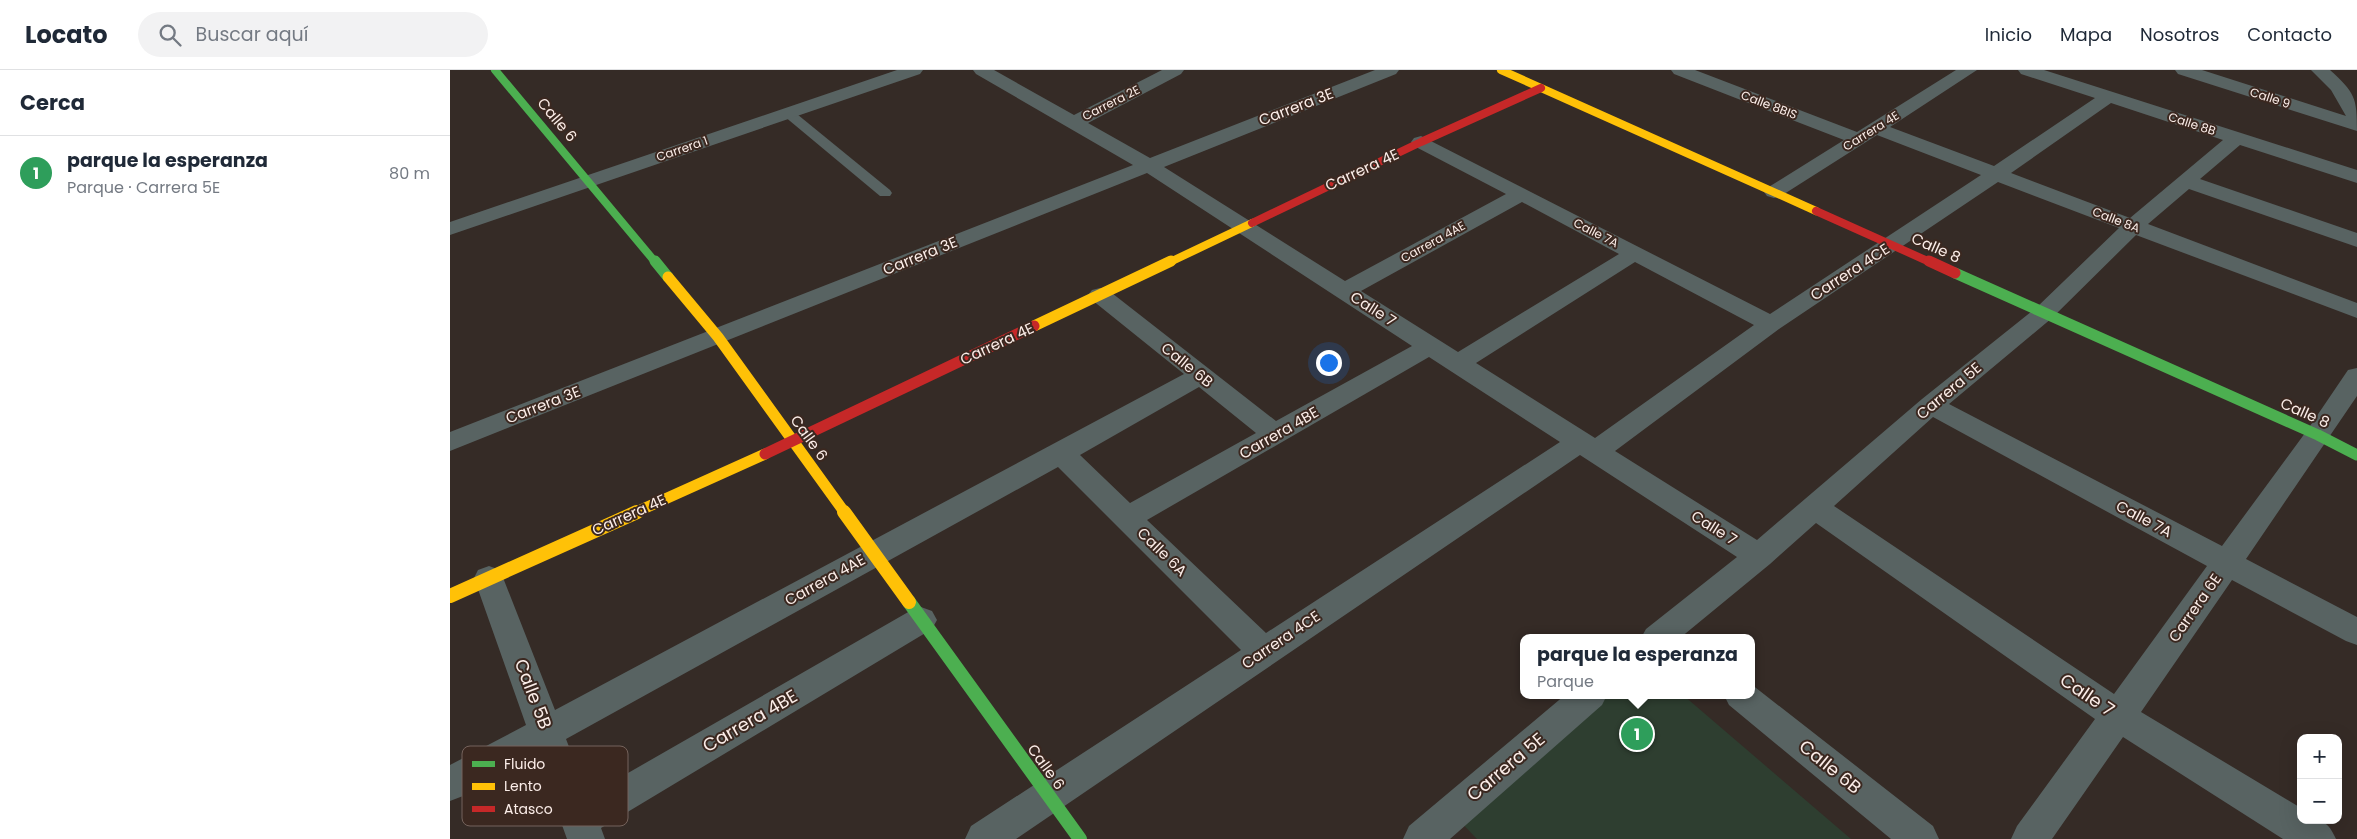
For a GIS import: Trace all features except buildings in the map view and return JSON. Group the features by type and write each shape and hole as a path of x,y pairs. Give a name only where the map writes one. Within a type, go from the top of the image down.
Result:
{"street":[{"name":"Calle 6","path":"495,70 718,337 1080,839"},
{"name":"Carrera 1","path":"450,229 914,70"},
{"name":"Calle 7","path":"982,70 1148,165 1759,556"},
{"name":"Carrera 2E","path":"1073,123 1175,70"},
{"name":"Carrera 3E","path":"450,442 1390,70"},
{"name":"Calle 8","path":"1501,70 2318,435 2357,455"},
{"name":"Calle 8BIS","path":"1680,70 1866,133"},
{"name":"Carrera 4E","path":"1774,192 1968,70"},
{"name":"Calle 8B","path":"2027,70 2357,177"},
{"name":"Calle 9","path":"2184,70 2357,126"},
{"path":"2320,70 2338,87 2357,118"},
{"name":"Carrera 4E","path":"450,596 793,441 1243,226 1541,88"},
{"name":"Carrera 4CE","path":"984,839 1264,652 1587,447 1892,245 2108,96"},
{"name":"Calle 8A","path":"1866,133 1996,174 2357,311"},
{"name":"Carrera 5E","path":"1665,634 1759,556 1931,405 2044,313 2132,227 2188,182 2236,139"},
{"name":"Calle 7A","path":"1421,142 1771,324"},
{"path":"2188,182 2357,240"},
{"name":"Carrera 4AE","path":"1345,290 1522,194"},
{"path":"1458,363 1635,253"},
{"name":"Calle 6B","path":"1100,295 1276,435"},
{"name":"Carrera 4BE","path":"1127,518 1430,346"},
{"name":"Carrera 4AE","path":"521,746 1200,376"},
{"name":"Carrera 6E","path":"2030,839 2318,435 2357,376"},
{"name":"Calle 7A","path":"1931,405 2357,632"},
{"name":"Calle 6A","path":"1061,453 1264,652"},
{"name":"Calle 7","path":"1814,507 2118,716 2317,839"},
{"name":"Calle 5B","path":"489,578 552,746"},
{"name":"Carrera 4BE","path":"628,802 921,620"},
{"name":"Carrera 5E","path":"1422,839 1585,699"},
{"name":"Calle 6B","path":"1746,699 1920,839"},
{"name":"Carrera 4AE","path":"450,784 462,778"}],"lane":[{"path":"788,113 885,192"}],"green space":[{"path":"1585,699 1688,699 1851,839 1477,839 1452,813"}],"traffic: fast":[{"path":"495,70 668,277"},
{"path":"1955,273 2318,435 2357,455"},
{"path":"909,602 1080,839"}],"traffic: slow":[{"path":"1501,70 1816,211"},
{"path":"1034,326 1252,223"},
{"path":"668,277 718,337 909,602"},
{"path":"450,596 765,454"}],"traffic: jam":[{"path":"1252,223 1421,142 1541,88"},
{"path":"1816,211 1955,273"},
{"path":"765,454 1034,326"}],"place":[{"name":"parque la esperanza","path":"1637,734"}]}
